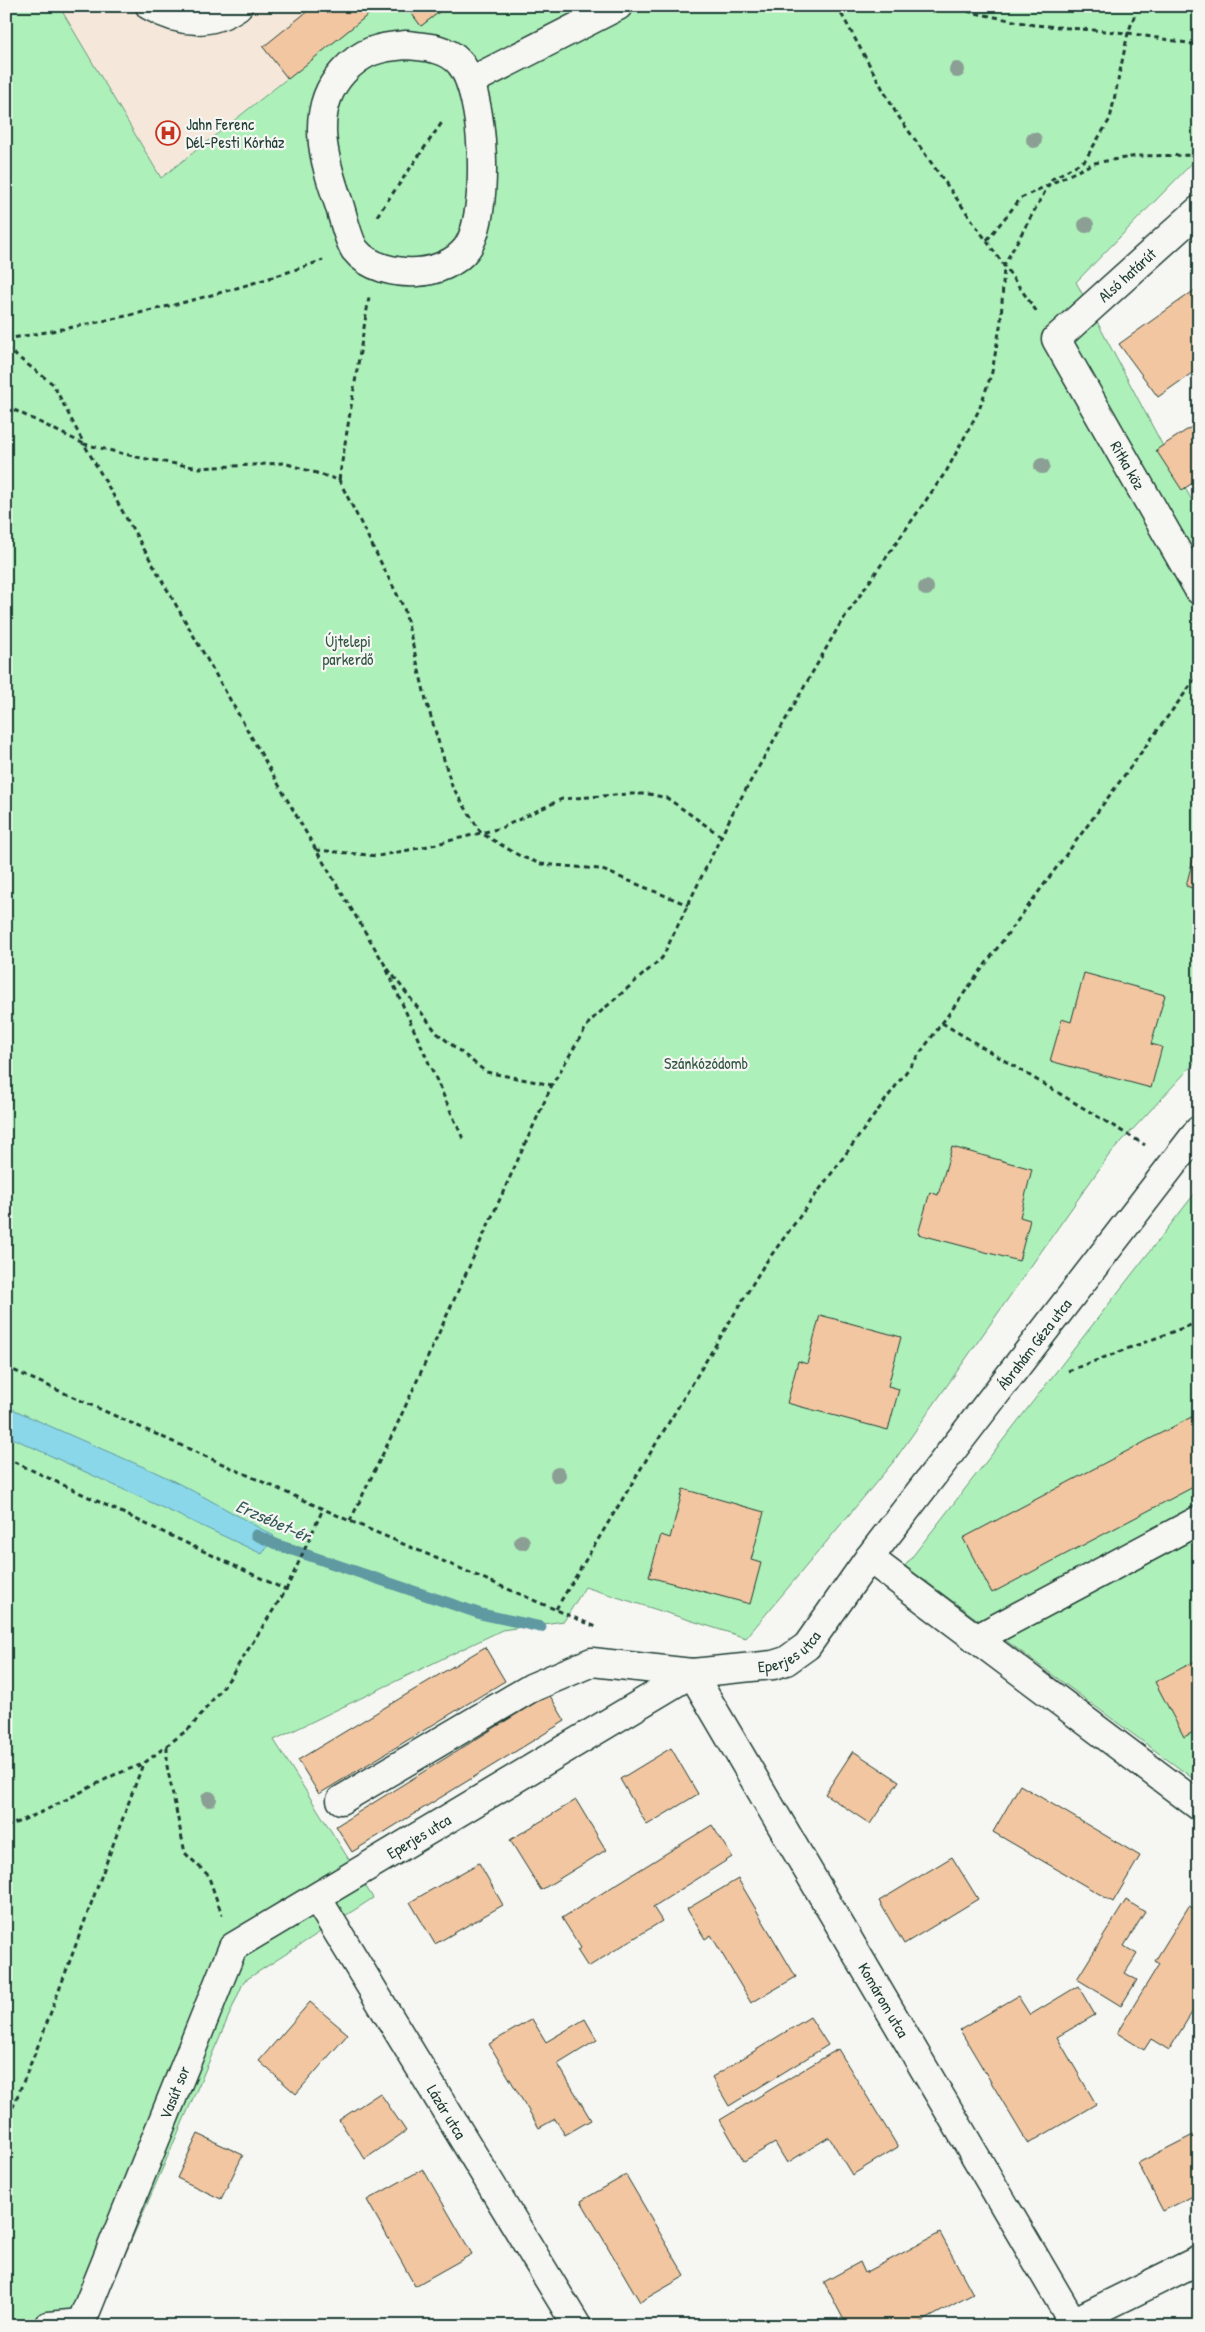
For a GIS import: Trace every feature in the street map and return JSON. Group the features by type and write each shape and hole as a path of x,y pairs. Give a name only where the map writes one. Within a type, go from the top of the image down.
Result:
{"street":[{"path":"150,6 172,18 198,21 221,16 238,6"},
{"path":"471,81 618,6"},
{"path":"406,45 439,50 449,54 459,62 471,81 478,121 482,181 479,216 472,238 466,249 456,259 431,270 401,272 365,257 329,175 323,151 322,114 330,90 338,77 361,55 374,49 406,45"},
{"name":"Alsó határút","path":"1056,339 1199,210"},
{"name":"Ritka köz","path":"1056,339 1199,590"},
{"name":"Ábrahám Géza utca","path":"869,1558 1199,1130"},
{"path":"976,1639 1199,1520"},
{"path":"869,1558 976,1639 1194,1795"},
{"name":"Eperjes utca","path":"317,1898 692,1673 773,1665 795,1656 807,1646 869,1558"},
{"path":"340,1800 531,1688 592,1662 692,1673"},
{"name":"Komárom utca","path":"692,1673 1071,2325"},
{"path":"233,1947 317,1898"},
{"name":"Lázár utca","path":"317,1898 577,2326"},
{"name":"Vasút sor","path":"81,2325 233,1947"},
{"path":"1071,2325 1199,2260"},
{"path":"48,2326 81,2325"}],"path":[{"path":"837,6 896,113 1056,339"},
{"path":"941,6 1034,25 1128,33 1199,45"},
{"path":"350,1521 399,1420 552,1085 590,1021 662,958 721,836 840,624 947,470 979,410 992,372 1000,321 1004,265 1052,180 1084,160 1110,119 1128,33 1138,6"},
{"path":"471,81 365,257 339,480 404,608 427,704 452,786 481,833 520,856 541,864 600,869 688,905"},
{"path":"987,240 1021,198 1094,163 1137,156 1199,154"},
{"path":"6,339 74,328 365,257"},
{"path":"6,348 53,384 84,444 316,850 385,965 437,1033 486,1072 552,1085"},
{"path":"6,406 84,444 140,458 200,468 284,463 339,480"},
{"path":"6,1368 350,1521 556,1609 764,1265 1199,674"},
{"path":"316,850 378,856 501,828 562,799 599,795 649,794 667,798 721,836"},
{"path":"385,965 464,1141"},
{"path":"942,1024 1173,1162"},
{"path":"1068,1371 1199,1322"},
{"path":"6,1458 286,1590"},
{"path":"6,1827 42,1812 114,1775 143,1764 192,1727 210,1705 286,1590 323,1509"},
{"path":"167,1747 168,1775 185,1853 208,1875 233,1947"},
{"path":"6,2124 42,2036 143,1764"}],"shaded area":[{"name":"Jahn Ferenc Dél-Pesti Kórház","path":"49,6 379,6 147,188"}],"green space":[{"path":"6,6 59,6 161,178 379,6 406,6 421,26 447,6 1199,6 1199,156 1076,282 1199,514 1199,1058 1109,1155 894,1461 746,1638 585,1587 564,1621 502,1630 274,1740 373,1898 244,1981 94,2326 6,2326"},
{"path":"1199,1188 1199,1783 905,1566"}],"water":[{"path":"6,1406 168,1478 274,1536 262,1554 6,1435"}],"building":[{"path":"314,6 379,6 288,79 263,47"},
{"path":"406,6 447,6 421,26"},
{"path":"1199,287 1199,368 1158,397 1119,344"},
{"path":"1199,422 1199,479 1182,490 1156,450"},
{"path":"1197,844 1199,845 1199,890 1186,886"},
{"path":"1084,973 1165,995 1151,1044 1162,1047 1151,1088 1050,1061 1062,1019 1071,1022"},
{"path":"952,1147 1032,1169 1020,1217 1030,1220 1019,1261 918,1234 930,1192 938,1195"},
{"path":"820,1315 901,1337 888,1386 899,1389 888,1430 787,1403 798,1361 807,1364"},
{"path":"1199,1413 1199,1484 992,1593 963,1538"},
{"path":"683,1489 764,1512 751,1560 761,1563 750,1604 649,1577 661,1535 670,1538"},
{"path":"485,1647 505,1681 319,1794 298,1760"},
{"path":"1199,1659 1199,1729 1184,1737 1155,1682"},
{"path":"549,1694 565,1721 352,1852 336,1826"},
{"path":"671,1748 698,1794 647,1825 620,1779"},
{"path":"853,1751 899,1781 870,1824 825,1794"},
{"path":"1020,1785 1140,1856 1113,1902 993,1832"},
{"path":"576,1800 606,1850 541,1890 510,1840"},
{"path":"712,1825 732,1857 653,1907 662,1921 588,1967 577,1950 581,1948 562,1918"},
{"path":"952,1857 978,1899 904,1944 879,1901"},
{"path":"479,1863 503,1905 435,1944 410,1902"},
{"path":"738,1879 796,1977 751,2003 711,1935 705,1939 687,1909"},
{"path":"1126,1900 1145,1912 1124,1946 1137,1954 1125,1973 1137,1980 1121,2006 1077,1979"},
{"path":"1189,1906 1199,1911 1199,2001 1169,2050 1151,2039 1144,2050 1117,2033 1159,1964 1155,1961"},
{"path":"1078,1986 1095,2015 1057,2037 1096,2104 1028,2144 960,2030 1018,1996 1030,2015"},
{"path":"310,2002 348,2034 296,2094 259,2061"},
{"path":"810,2017 828,2045 729,2106 712,2077"},
{"path":"532,2019 546,2042 585,2019 597,2040 558,2064 591,2120 565,2135 555,2119 539,2128 489,2044"},
{"path":"838,2049 898,2147 852,2175 829,2137 787,2163 775,2143 744,2161 720,2120"},
{"path":"380,2093 406,2131 365,2159 339,2120"},
{"path":"1199,2132 1199,2193 1163,2211 1138,2163"},
{"path":"198,2134 243,2155 221,2199 177,2178"},
{"path":"423,2169 472,2254 415,2286 367,2200"},
{"path":"626,2175 685,2276 640,2302 581,2201"},
{"path":"940,2233 973,2294 914,2326 847,2326 824,2282 860,2262 865,2273"}],"waterway":[{"name":"Erzsébet-ér","path":"256,1535 278,1545 481,1614 541,1627"}],"place":[{"name":"Jahn Ferenc Dél-Pesti Kórház","path":"168,133"}],"park label":[{"name":"Újtelepi parkerdő","path":"348,650"},
{"name":"Szánkózódomb","path":"706,1063"}]}
